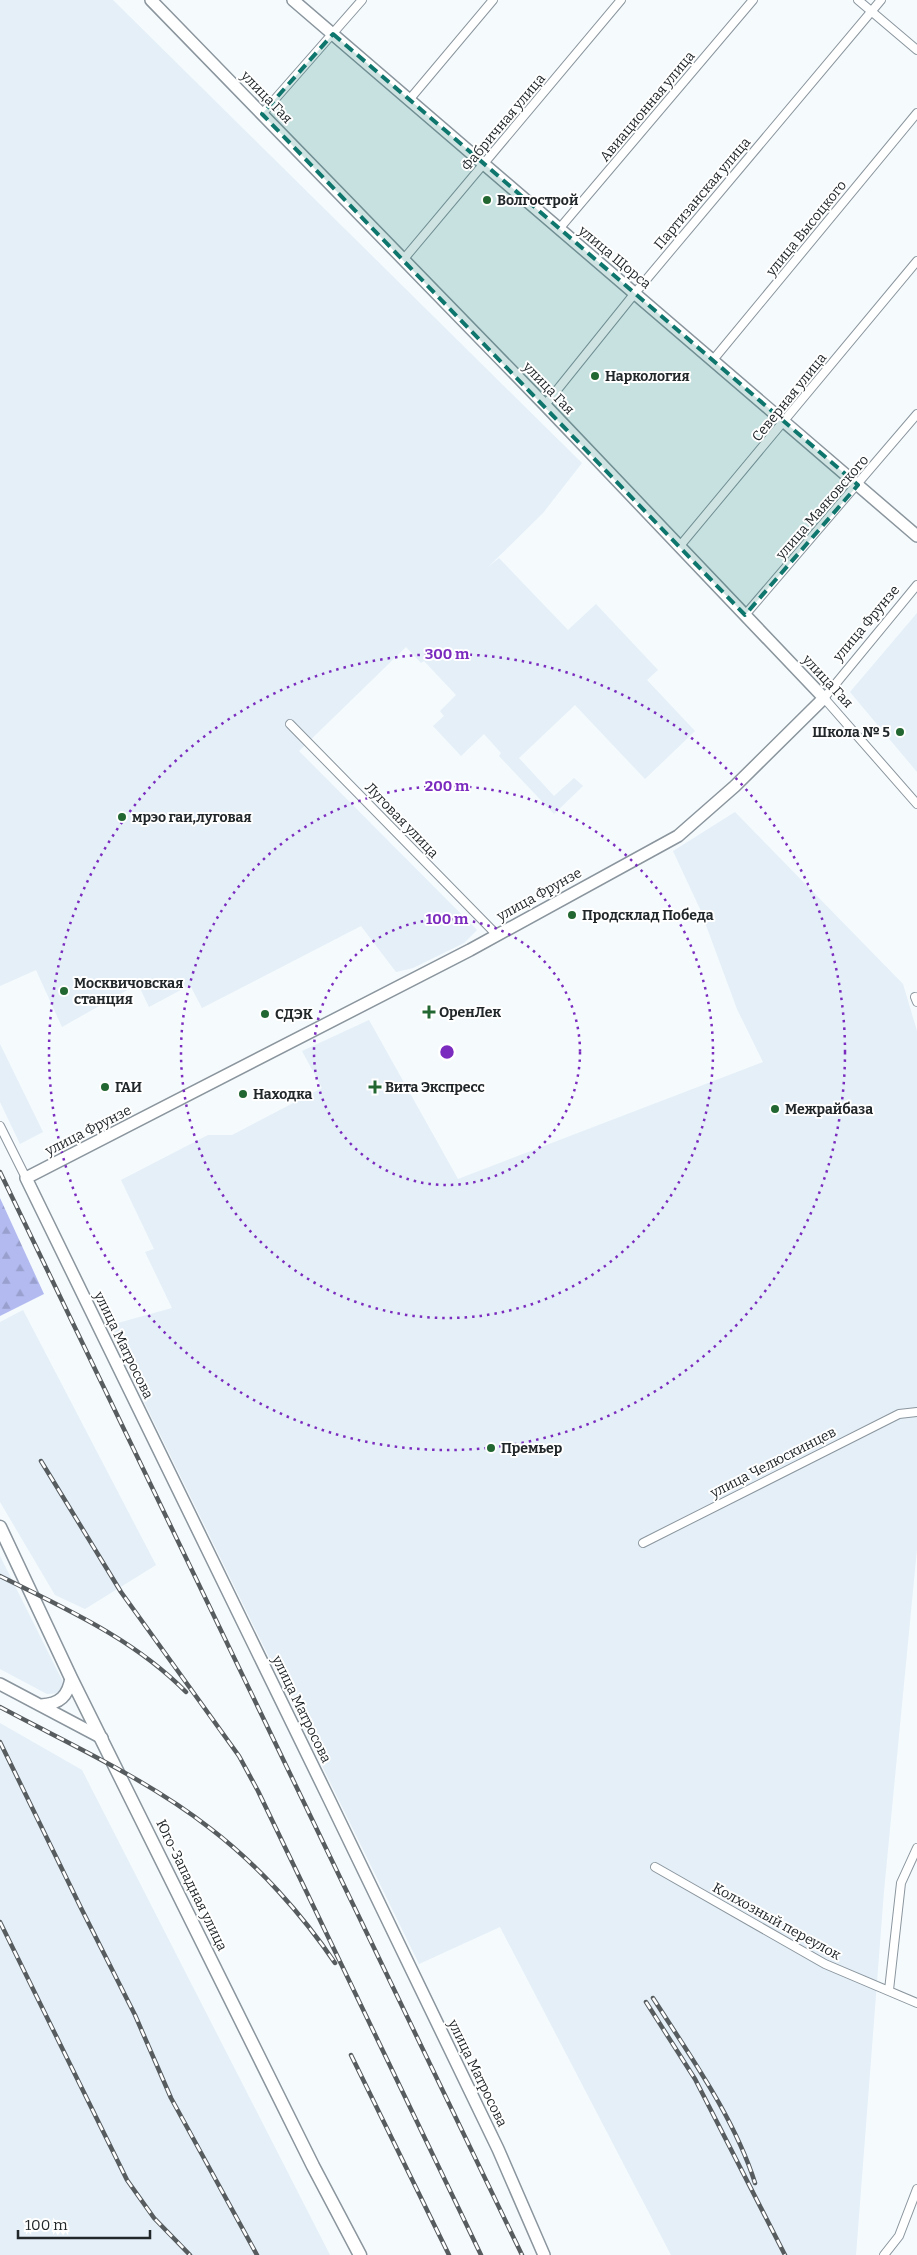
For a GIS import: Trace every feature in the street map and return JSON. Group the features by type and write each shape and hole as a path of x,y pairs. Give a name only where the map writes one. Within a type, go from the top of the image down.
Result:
{"main road":[{"name":"Юго-Западная улица","path":"0,1527 71,1678 313,2166 360,2255"}],"street":[{"name":"улица Гая","path":"151,0 545,405 824,698 917,804"},
{"name":"улица Щорса","path":"293,0 917,536"},
{"path":"262,114 362,0"},
{"path":"409,100 493,0"},
{"name":"Фабричная улица","path":"404,260 621,0"},
{"name":"Авиационная улица","path":"559,229 753,0"},
{"path":"858,0 917,50"},
{"name":"Партизанская улица","path":"545,405 635,293 882,0"},
{"name":"улица Высоцкого","path":"714,360 917,112"},
{"name":"Северная улица","path":"680,547 917,261"},
{"name":"улица Маяковского","path":"745,615 917,414"},
{"name":"улица Фрунзе","path":"26,1178 496,934 678,836 735,786 824,698 917,586"},
{"name":"Луговая улица","path":"290,724 496,934"},
{"path":"0,1126 26,1178"},
{"name":"улица Матросова","path":"26,1178 334,1808 498,2150 544,2255"},
{"name":"улица Челюскинцев","path":"643,1543 899,1414 917,1412"},
{"path":"41,1705 60,1702 66,1696 71,1678"},
{"path":"0,1684 102,1738"},
{"path":"889,1990 901,1883 917,1848"},
{"name":"Колхозный переулок","path":"655,1867 825,1964 917,2002"},
{"path":"884,2255 899,2236 917,2188"}],"highlighted area":[{"path":"333,34 858,485 745,615 262,114"}],"shaded area":[{"path":"0,0 113,0 582,463 543,513 487,568 499,558 568,630 596,604 658,670 647,680 695,731 645,779 575,705 519,758 554,796 574,778 583,786 554,814 499,756 501,753 484,734 461,756 433,726 444,716 440,711 456,695 424,661 421,663 406,647 299,751 477,930 464,943 413,968 396,972 361,926 202,1008 190,985 149,1007 138,984 62,1027 36,970 0,986"},
{"name":"Школа № 5","path":"917,613 917,772 850,692"},
{"path":"735,812 903,984 917,1031 917,1549 884,1891 856,2255 671,2255 500,1927 419,1964 107,1326 172,1308 145,1252 154,1249 121,1180 208,1135 232,1135 322,1088 302,1051 369,1020 458,1179 763,1062 737,1009 700,909 673,851"},
{"path":"0,1044 43,1132 20,1144 0,1102"},
{"path":"23,1310 156,1565 85,1609 55,1595 0,1502 0,1322"},
{"path":"0,1556 63,1682 60,1693 47,1694 0,1669"},
{"path":"0,1723 82,1770 330,2255 0,2255"}],"green space":[{"path":"0,1198 44,1294 0,1316"}],"railway":[{"path":"0,1172 522,2255"},
{"path":"41,1461 121,1592 239,1756 258,1791 481,2255"},
{"path":"0,1576 98,1626 144,1656 186,1692"},
{"path":"0,1707 135,1778 211,1829 246,1858 278,1891 308,1926 335,1963"},
{"path":"0,1742 135,2015 171,2098 257,2255"},
{"path":"0,1922 127,2180 154,2218 190,2255"},
{"path":"653,1998 710,2087 735,2134 755,2183"},
{"path":"646,2002 695,2079 785,2255"},
{"path":"351,2055 449,2255"}],"place":[{"name":"Волгострой","path":"487,200"},
{"name":"Наркология","path":"595,376"},
{"name":"Школа № 5","path":"900,732"},
{"name":"мрэо гаи,луговая","path":"122,817"},
{"name":"Продсклад Победа","path":"572,915"},
{"name":"Москвичовская станция","path":"64,991"},
{"name":"ОренЛек","path":"429,1012"},
{"name":"СДЭК","path":"265,1014"},
{"name":"ГАИ","path":"105,1087"},
{"name":"Вита Экспресс","path":"375,1087"},
{"name":"Находка","path":"243,1094"},
{"name":"Межрайбаза","path":"775,1109"},
{"name":"Премьер","path":"491,1448"}]}
